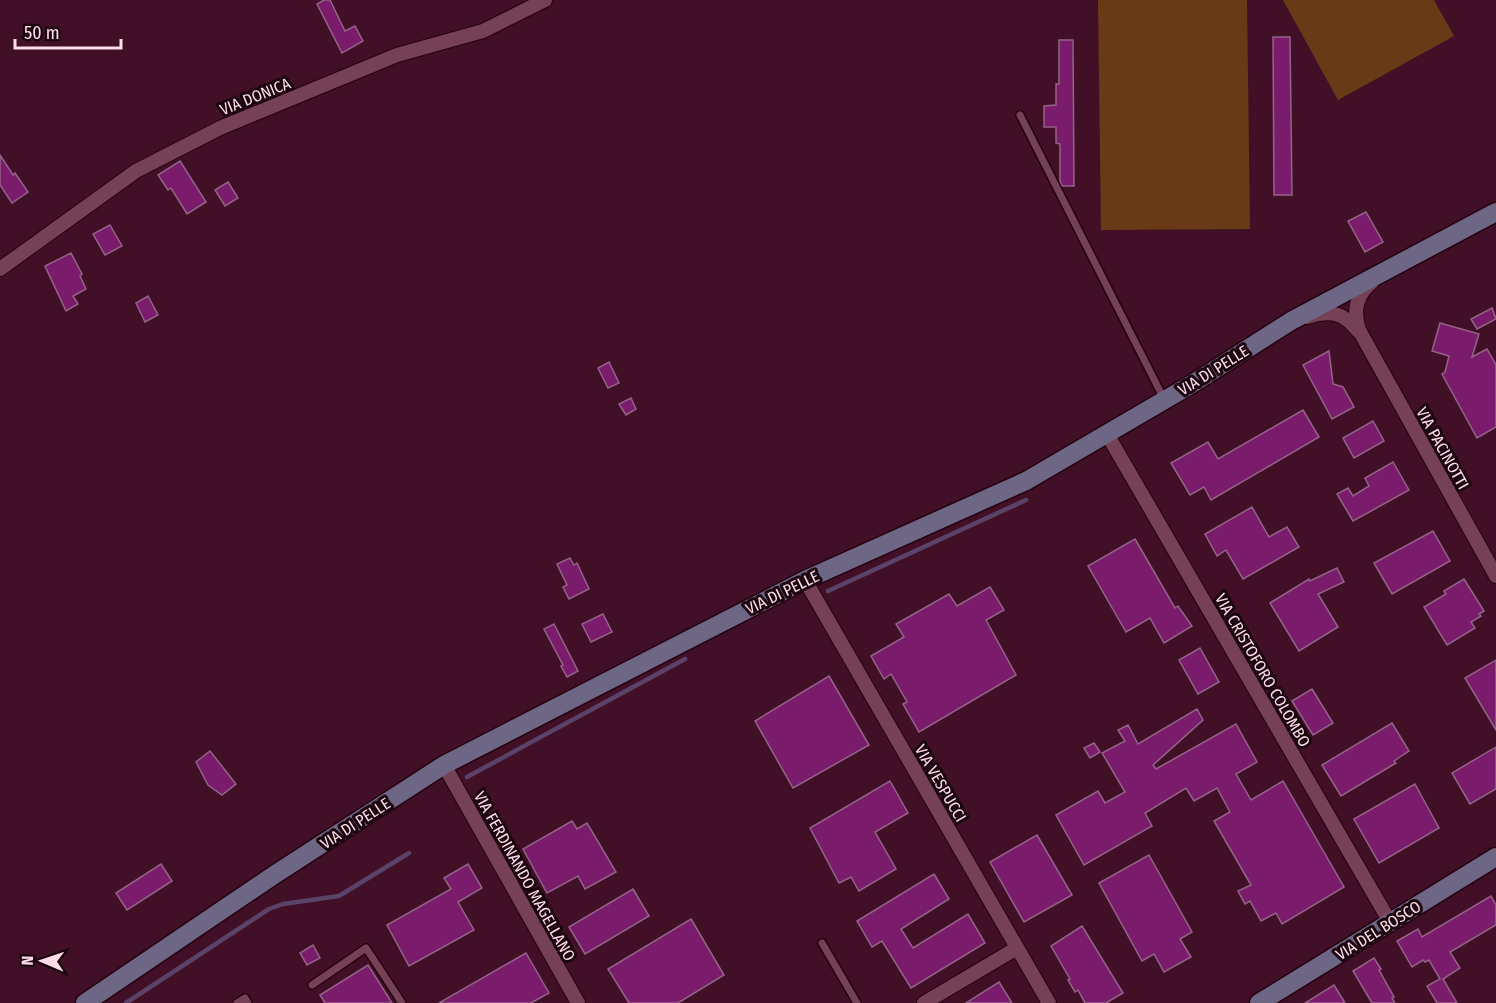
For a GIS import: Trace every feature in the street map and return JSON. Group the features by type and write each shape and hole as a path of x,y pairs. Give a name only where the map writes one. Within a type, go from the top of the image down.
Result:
{"street":[{"name":"VIA DONICA","path":"0,269 136,171 220,128 397,55 483,31 545,0"},
{"name":"VIA DI PELLE","path":"85,1003 274,875 444,765 805,580 1026,481 1165,400 1291,321 1496,212"},
{"name":"VIA PACINOTTI","path":"1393,268 1370,283 1358,298 1355,314 1362,335 1496,576"},
{"name":"VIA PACINOTTI","path":"1291,321 1312,315 1334,313 1347,319 1362,335"},
{"name":"VIA CRISTOFORO COLOMBO","path":"1107,434 1390,922"},
{"name":"VIA VESPUCCI","path":"805,580 1049,1003"},
{"name":"VIA FERDINANDO MAGELLANO","path":"444,765 576,1002"},
{"name":"VIA DEL BOSCO","path":"1259,1003 1496,857"},
{"path":"924,1003 1017,948"}],"lane":[{"path":"1020,115 1165,400"},
{"path":"822,943 857,1003"},
{"path":"312,985 366,948 402,1003"},
{"path":"237,1003 245,998 248,1003"}],"shaded area":[{"path":"1098,0 1247,0 1250,229 1101,230"},
{"path":"1283,0 1434,0 1454,36 1338,100"}],"building":[{"path":"330,0 345,31 355,26 363,41 342,53 317,4"},
{"path":"1273,37 1290,37 1292,195 1274,195"},
{"path":"1059,40 1073,40 1074,186 1062,186 1060,181 1060,144 1056,143 1056,127 1044,127 1044,106 1056,105 1056,84 1059,84"},
{"path":"0,155 28,192 12,203 0,185"},
{"path":"180,161 206,202 187,214 171,188 168,190 158,175"},
{"path":"228,182 238,198 225,206 215,190"},
{"path":"1366,212 1383,242 1365,252 1348,221"},
{"path":"110,225 122,246 105,255 93,234"},
{"path":"71,253 82,274 80,276 86,289 73,296 78,304 66,311 45,266"},
{"path":"148,296 158,315 145,322 136,303"},
{"path":"1492,308 1496,319 1477,329 1471,319"},
{"path":"1440,323 1479,334 1472,357 1487,349 1496,365 1496,427 1477,438 1442,374 1445,372 1449,356 1432,351"},
{"path":"1329,351 1333,384 1343,387 1354,407 1332,419 1303,365"},
{"path":"609,362 619,383 608,388 598,368"},
{"path":"631,398 636,409 626,415 619,404"},
{"path":"1303,410 1319,437 1211,500 1204,487 1190,495 1171,463 1208,442 1218,459"},
{"path":"1373,421 1384,441 1354,458 1343,438"},
{"path":"1393,462 1409,490 1353,521 1337,494 1348,488 1353,496 1369,486 1365,478"},
{"path":"1252,507 1269,537 1287,527 1299,547 1243,579 1226,550 1217,556 1205,534"},
{"path":"1433,531 1450,561 1392,594 1374,563"},
{"path":"1135,539 1175,608 1178,606 1192,626 1164,643 1150,618 1126,632 1088,566"},
{"path":"570,558 574,565 577,563 589,589 569,599 563,587 567,585 557,564"},
{"path":"1337,568 1344,582 1318,594 1338,627 1299,651 1270,603 1309,579 1310,581"},
{"path":"1464,579 1484,611 1479,614 1481,616 1471,622 1475,628 1447,645 1424,607 1446,594 1444,591"},
{"path":"990,587 1004,610 986,620 1016,675 919,732 903,704 907,702 891,674 884,679 871,656 904,637 896,624 949,594 957,606"},
{"path":"603,614 612,632 591,642 582,624"},
{"path":"554,624 578,671 567,677 544,629"},
{"path":"1200,648 1219,682 1198,694 1179,660"},
{"path":"1496,660 1496,730 1465,678"},
{"path":"829,676 869,745 793,788 755,721"},
{"path":"1312,689 1333,723 1313,735 1292,701"},
{"path":"1197,709 1203,720 1153,765 1156,769 1236,724 1257,762 1236,774 1251,800 1283,781 1344,887 1282,924 1276,913 1261,921 1250,901 1245,904 1238,891 1251,885 1214,821 1230,812 1217,788 1194,801 1186,788 1145,813 1152,826 1084,865 1056,815 1098,791 1105,803 1125,792 1102,753 1125,741 1118,730 1128,725 1138,744"},
{"path":"1392,723 1409,751 1394,761 1396,763 1341,796 1322,765"},
{"path":"1094,743 1100,752 1090,758 1084,748"},
{"path":"1496,747 1496,789 1470,804 1452,773"},
{"path":"210,751 236,784 222,795 208,785 196,762"},
{"path":"890,781 908,813 875,832 896,869 859,891 851,877 839,883 810,828"},
{"path":"1415,784 1439,828 1379,863 1354,819"},
{"path":"572,821 577,829 587,823 616,872 585,889 578,876 547,893 523,849"},
{"path":"1037,835 1072,895 1024,922 990,862"},
{"path":"1149,855 1192,932 1180,939 1191,957 1164,972 1154,954 1142,961 1099,883"},
{"path":"161,864 172,881 127,910 116,893"},
{"path":"468,864 482,888 458,902 474,930 409,966 387,925 451,889 444,878"},
{"path":"934,874 949,899 901,929 913,948 968,914 985,943 911,988 882,941 872,947 857,921"},
{"path":"633,889 649,916 585,954 569,927"},
{"path":"1491,896 1496,905 1496,925 1450,952 1460,968 1443,979 1457,1003 1437,1003 1427,986 1440,979 1429,960 1425,962 1423,960 1412,967 1397,941 1418,929 1422,937"},
{"path":"691,919 724,975 678,1003 629,1003 608,969"},
{"path":"1082,926 1123,993 1106,1003 1085,1003 1078,990 1075,992 1051,946"},
{"path":"313,945 320,958 307,965 300,953"},
{"path":"526,953 549,993 531,1003 439,1003"},
{"path":"1374,958 1395,1003 1372,1003 1353,971"},
{"path":"368,965 392,1003 325,1003 320,995"},
{"path":"999,982 1012,1003 966,1003"},
{"path":"1334,985 1345,1003 1305,1003"}],"waterway":[{"path":"828,591 1026,500"},
{"path":"467,777 685,659"},
{"path":"126,1003 269,909 283,904 339,896 409,853"}]}
